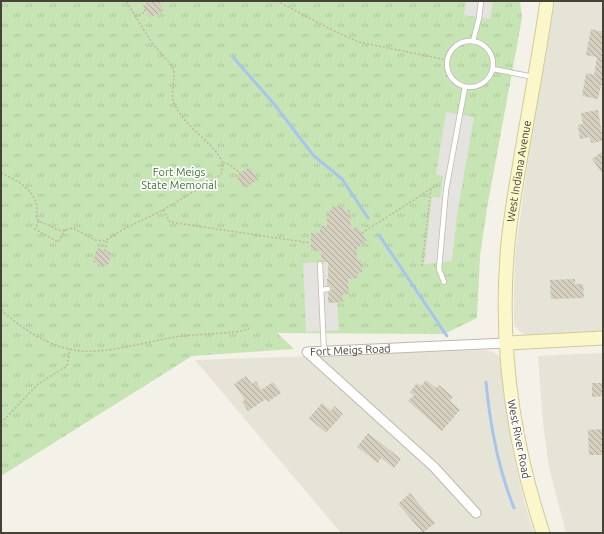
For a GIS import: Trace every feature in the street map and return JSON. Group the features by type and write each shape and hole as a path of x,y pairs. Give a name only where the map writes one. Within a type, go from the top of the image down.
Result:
{"main road":[{"name":"West Indiana Avenue","path":"506,343 505,321 507,254 514,197 547,1"},
{"name":"Fort Meigs Road","path":"506,343 603,338"},
{"name":"West River Road","path":"506,343 516,432 531,498 543,533"}],"street":[{"name":"Fort Meigs Road","path":"476,513 434,467 307,352 506,343"}],"lane":[{"path":"473,41 479,18 481,1"},
{"path":"466,41 473,41 486,47 491,53 493,69 491,75 486,81 473,88 459,85 453,80 447,68 447,60 453,48 466,41"},
{"path":"493,69 534,77"},
{"path":"444,282 439,268 446,190 466,87"},
{"path":"320,264 324,352"},
{"path":"321,290 328,289"}],"path":[{"path":"1,172 18,181 31,193 37,207 36,215 39,221 58,230 73,228 98,241 107,241 126,228 163,210 217,178 221,174 223,163 218,152 196,132 182,116 174,101 174,70 152,43 126,1"},
{"path":"277,1 336,32 359,42 447,60"},
{"path":"135,17 145,12 146,9"},
{"path":"223,163 229,164 240,173"},
{"path":"362,233 448,177"},
{"path":"422,266 431,188"},
{"path":"163,210 170,222 310,243"},
{"path":"39,221 35,228 58,242 66,229"},
{"path":"105,251 107,241"},
{"path":"1,310 15,322 47,342 82,351 104,350 186,335 241,331 251,326"},
{"path":"1,423 38,384 67,366 70,348"}],"shaded area":[{"path":"466,1 493,1 490,19 464,15"},
{"path":"555,1 603,1 603,332 527,336 519,331 514,325 515,255 531,139"},
{"path":"446,112 474,117 457,215 452,261 424,264 432,197 440,198 443,176 436,174"},
{"path":"328,262 328,303 337,302 339,330 306,332 303,263"},
{"path":"485,350 493,352 500,357 504,399 513,455 525,505 534,533 341,533 195,360"},
{"path":"603,353 603,533 566,533 549,467 543,422 538,356"}],"green space":[{"name":"Fort Meigs State Memorial","path":"1,1 520,1 522,18 487,208 480,256 477,318 444,334 277,333 294,349 192,356 1,476"}],"building":[{"path":"150,1 158,1 164,10 150,18 143,5"},
{"path":"591,29 603,32 603,85 601,85 598,99 582,96 586,73 594,75 597,57 586,55"},
{"path":"598,110 603,141 591,143 590,137 580,139 578,125 583,124 581,113"},
{"path":"603,151 603,175 592,159"},
{"path":"250,167 258,180 244,188 236,175"},
{"path":"344,206 345,211 350,210 351,230 357,226 367,241 357,248 357,261 362,260 362,273 358,273 358,278 348,279 349,294 343,294 343,302 328,303 328,293 331,292 332,289 331,286 327,285 327,279 329,279 328,262 323,262 321,260 321,251 311,251 311,233 320,233 320,226 327,226 327,211 331,211 331,207"},
{"path":"97,248 112,253 107,267 93,262"},
{"path":"575,279 575,284 583,284 584,298 551,299 550,280"},
{"path":"246,376 252,384 256,381 261,390 273,382 281,393 268,402 266,399 248,411 242,402 245,400 234,384"},
{"path":"426,380 436,388 439,385 453,397 450,401 460,410 442,431 408,401 414,395 410,392 417,383 421,386"},
{"path":"592,383 603,383 603,396 592,397"},
{"path":"322,403 331,411 334,406 343,414 326,433 309,418"},
{"path":"603,429 603,455 589,455 588,430"},
{"path":"368,433 401,459 394,468 381,458 378,463 357,447"},
{"path":"410,493 435,523 423,533 398,504"}],"waterway":[{"path":"233,57 274,104 313,155 342,179 368,218"},
{"path":"379,235 447,336"},
{"path":"486,382 499,462 514,508"}]}
